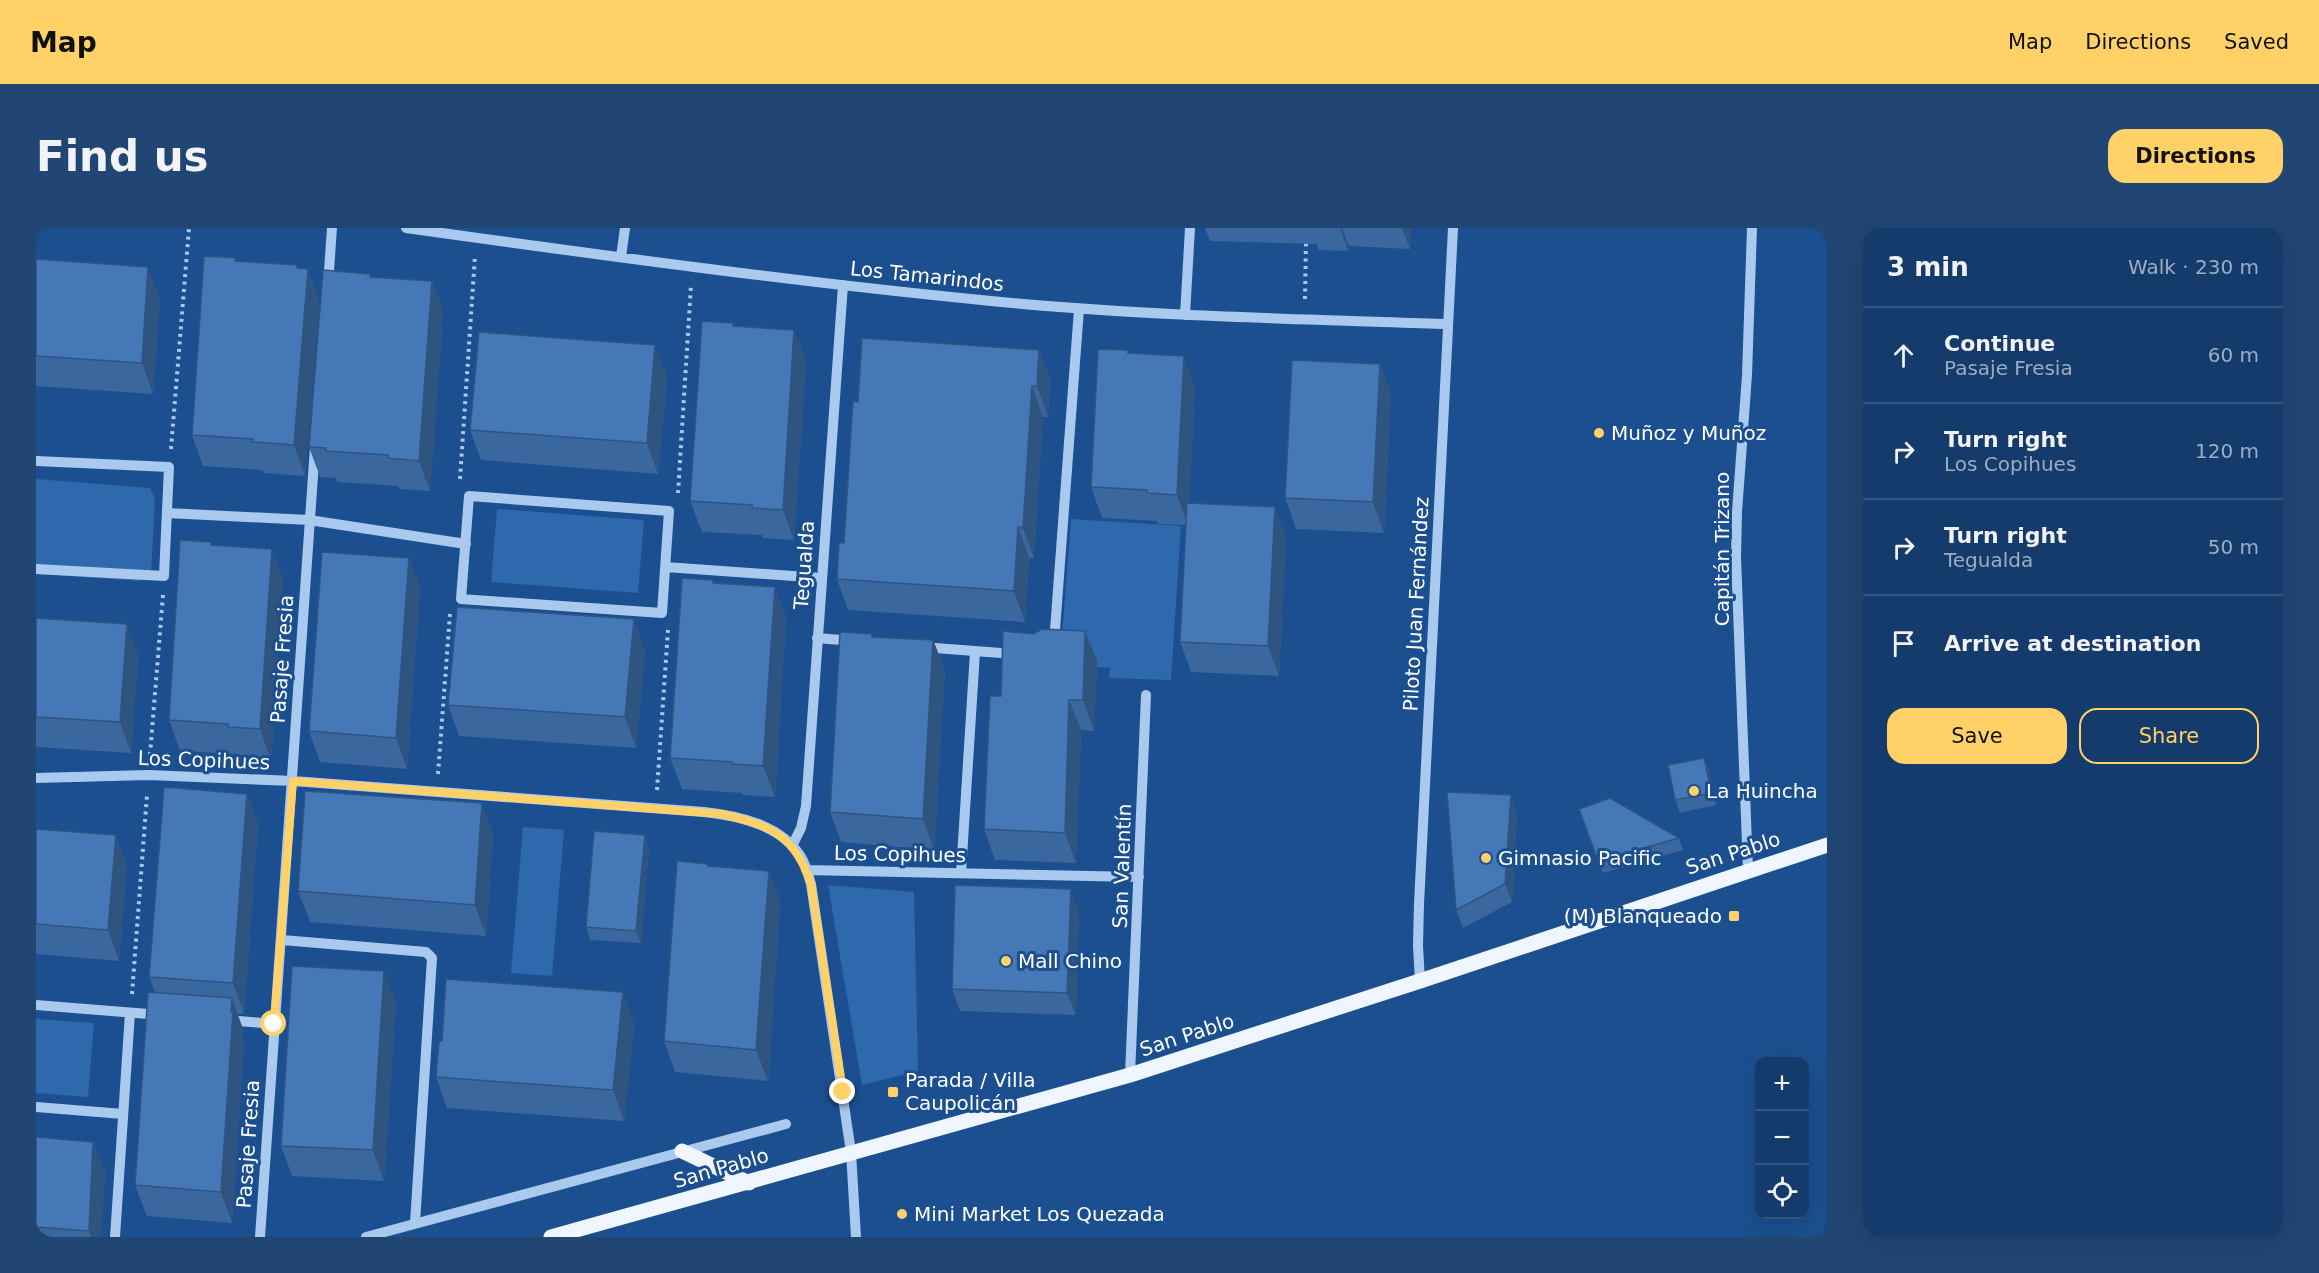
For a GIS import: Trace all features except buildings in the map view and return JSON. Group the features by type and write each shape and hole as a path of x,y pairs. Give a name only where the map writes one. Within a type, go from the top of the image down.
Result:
{"main road":[{"name":"San Pablo","path":"551,1237 1130,1075 1827,845"},
{"path":"682,1152 749,1183"}],"street":[{"path":"327,298 332,228"},
{"name":"Los Tamarindos","path":"406,228 621,258 843,285 1079,309 1305,320 1448,324"},
{"path":"621,258 625,228"},
{"path":"1185,315 1190,228"},
{"name":"Piloto Juan Fernández","path":"1420,981 1419,904 1453,228"},
{"name":"Capitán Trizano","path":"1748,870 1736,557 1747,375 1752,228"},
{"name":"Tegualda","path":"792,846 801,828 806,806 843,285"},
{"path":"1046,657 1053,649 1079,309"},
{"name":"Pasaje Fresia","path":"260,1237 316,439"},
{"path":"36,461 169,468 164,576 36,569"},
{"path":"469,496 669,511 662,613 461,599 469,496"},
{"path":"167,513 309,520 466,544"},
{"path":"666,567 821,578"},
{"path":"817,638 862,642"},
{"path":"908,646 1022,655"},
{"path":"961,873 975,652"},
{"name":"San Valentín","path":"1130,1075 1146,695"},
{"name":"Los Copihues","path":"36,778 149,775 293,781 722,814 768,829 792,846 802,859 806,870 1139,877"},
{"path":"806,870 811,884 851,1152 856,1237"},
{"path":"282,940 426,952 432,958 416,1223"},
{"path":"36,1005 175,1016"},
{"path":"115,1237 130,1013"},
{"path":"219,1020 274,1024"},
{"path":"36,1107 123,1114"},
{"name":"San Pablo","path":"366,1237 786,1124"}],"path":[{"path":"169,468 189,228"},
{"path":"469,496 460,486 476,238"},
{"path":"1305,320 1306,239"},
{"path":"669,511 677,504 692,266"},
{"path":"437,792 450,611 461,599"},
{"path":"656,809 668,622 662,613"}],"shaded area":[{"path":"36,479 150,488 155,499 151,573 141,581 36,574"},
{"path":"497,509 644,520 638,593 491,582"},
{"path":"1071,519 1181,526 1171,680 1109,678 1110,668 1060,663"},
{"path":"523,827 564,830 552,976 511,973"},
{"path":"828,885 914,892 918,1071 862,1085"},
{"path":"36,1019 94,1023 88,1097 36,1093"}],"place":[{"name":"Muñoz y Muñoz","path":"1599,433"},
{"name":"La Huincha","path":"1694,791"},
{"name":"Gimnasio Pacific","path":"1486,858"},
{"name":"(M) Blanqueado","path":"1734,916"},
{"name":"Mall Chino","path":"1006,961"},
{"name":"Parada / Villa Caupolicán","path":"893,1092"},
{"name":"Mini Market Los Quezada","path":"902,1214"}],"route":[{"path":"274,1024 293,781 722,814 755,823 781,836 802,859 811,884 843,1092"}]}
